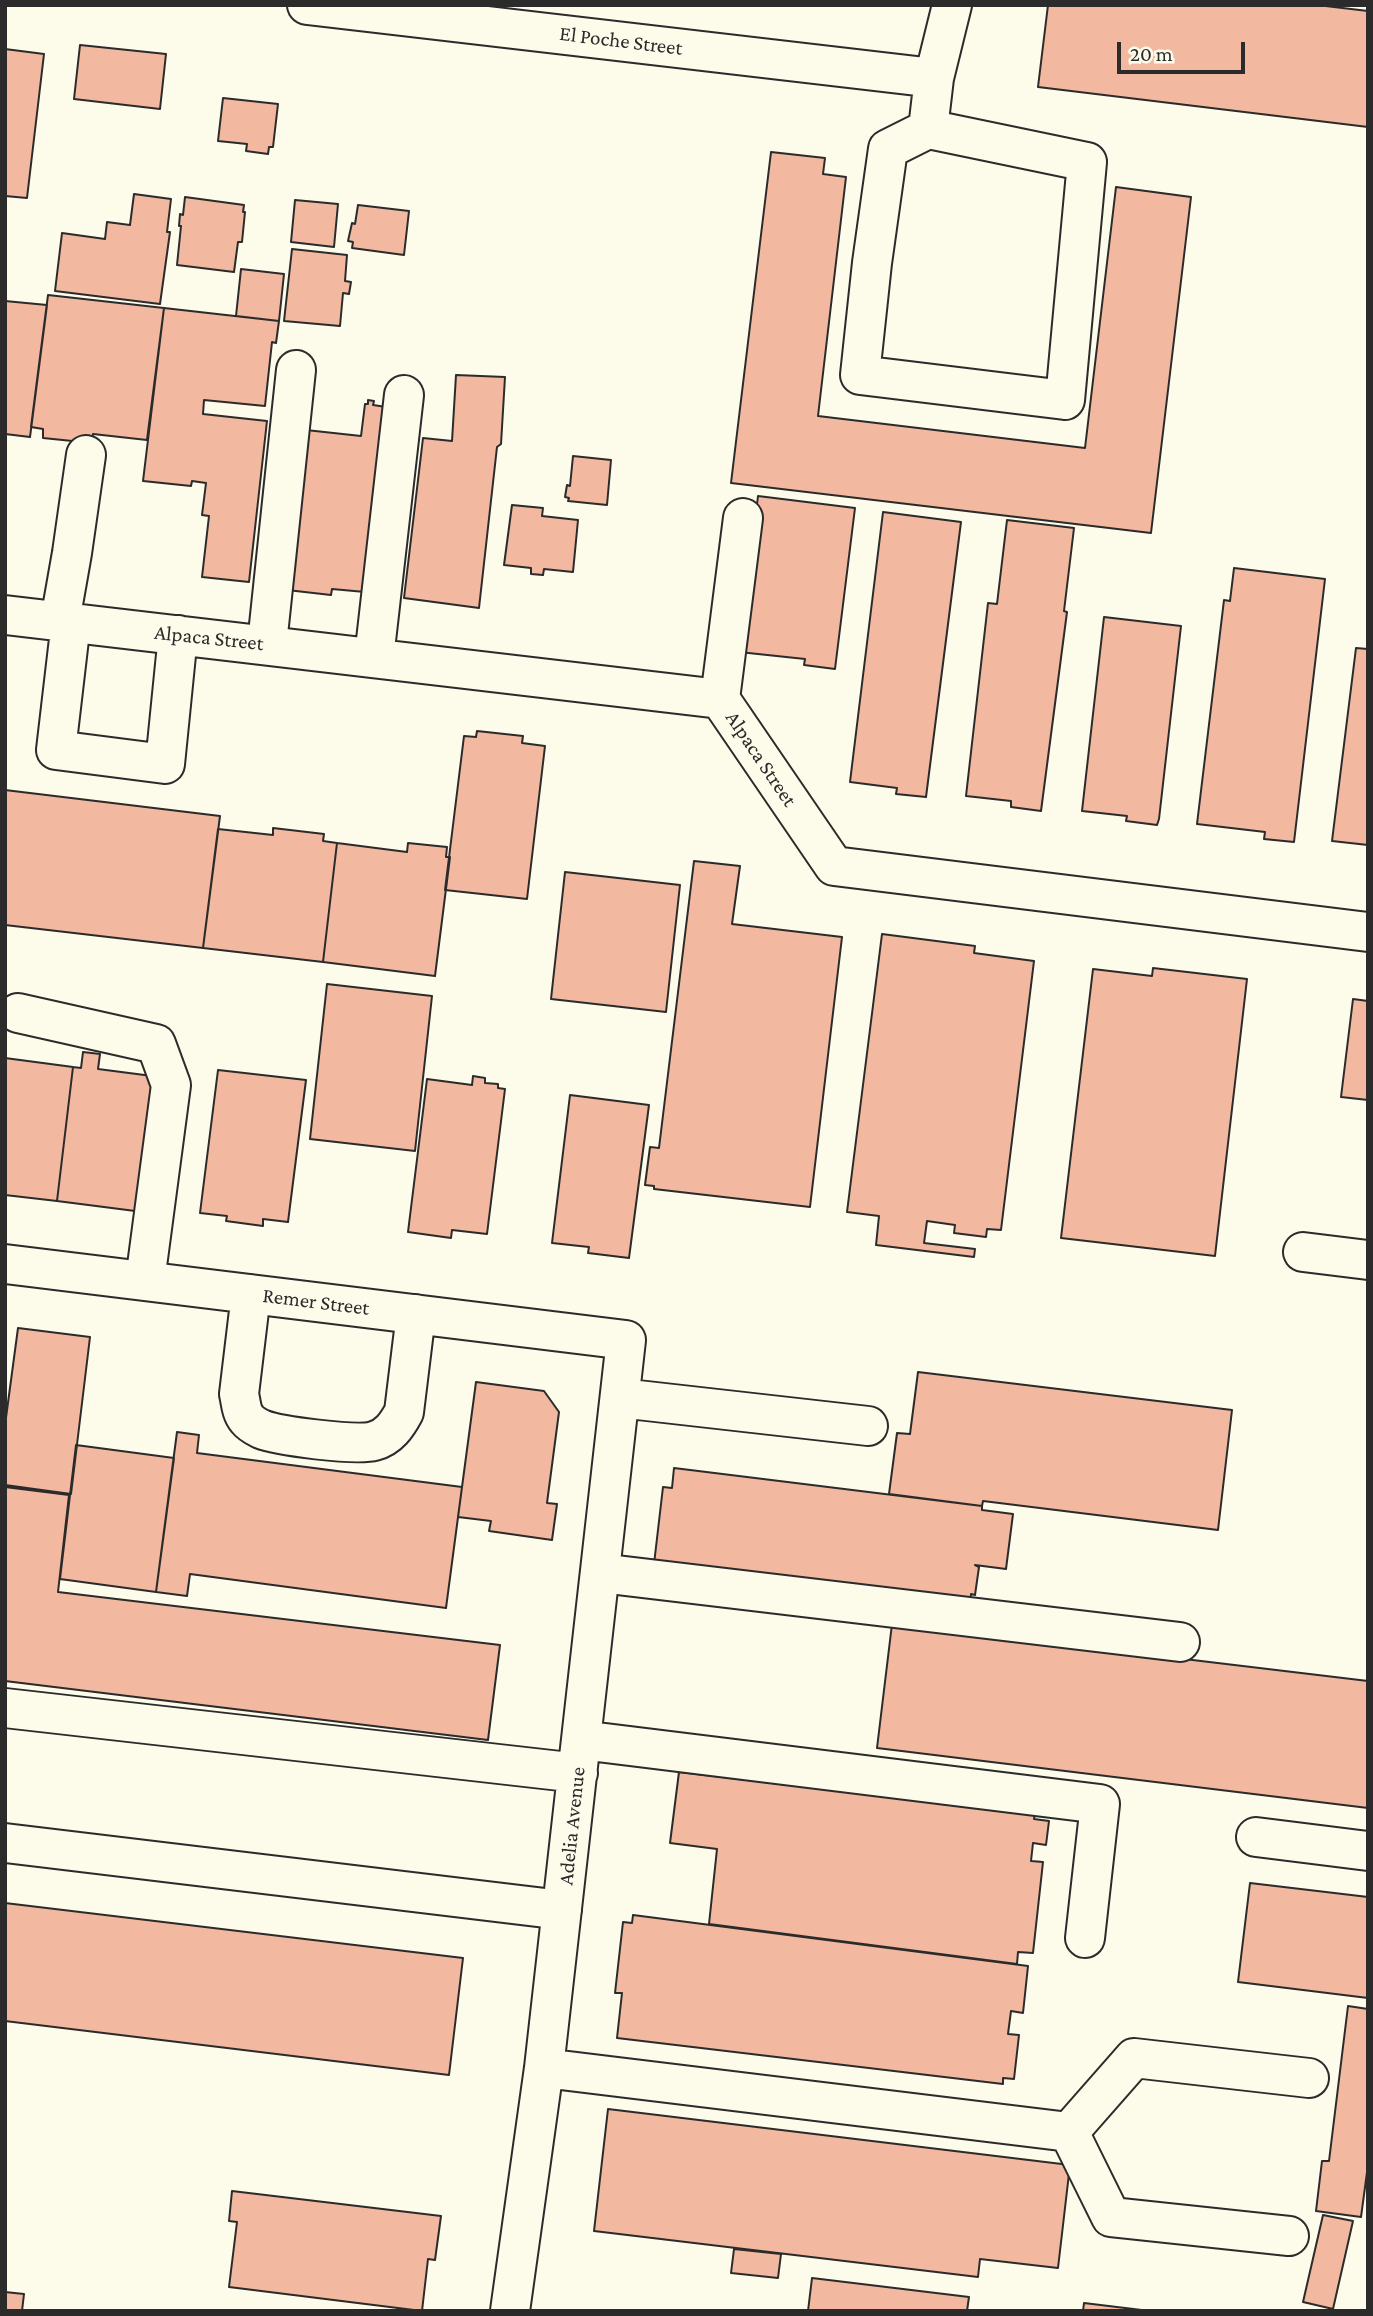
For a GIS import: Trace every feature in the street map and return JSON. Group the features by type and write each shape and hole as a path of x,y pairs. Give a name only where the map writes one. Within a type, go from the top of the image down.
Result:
{"street":[{"name":"El Poche Street","path":"307,5 480,15 934,78"},
{"path":"928,129 934,78 952,5"},
{"path":"928,129 1087,162 1065,400 860,375 888,149 928,129"},
{"path":"267,644 296,370"},
{"path":"374,657 404,395"},
{"path":"86,455 72,553 56,750 165,764 178,635"},
{"path":"720,699 743,518"},
{"name":"Alpaca Street","path":"5,615 720,699 834,866 1368,932"},
{"path":"18,1013 156,1044 171,1085 145,1281"},
{"path":"1303,1252 1368,1260"},
{"name":"Remer Street","path":"5,1264 626,1340"},
{"path":"251,1294 239,1394 248,1420 259,1428 274,1432 360,1444 377,1441 397,1425 404,1412 416,1314"},
{"name":"Adelia Avenue","path":"510,2311 544,2068 626,1340"},
{"path":"620,1398 867,1426"},
{"path":"600,1573 1180,1643"},
{"path":"5,1708 579,1756 1100,1804 1085,1938"},
{"path":"1256,1837 1368,1851"},
{"path":"5,1843 562,1910"},
{"path":"1069,2132 1134,2058 1309,2078"},
{"path":"544,2068 1069,2132"},
{"path":"1069,2132 1111,2217 1289,2235"}],"building":[{"path":"1048,5 1317,5 1368,11 1368,127 1038,87"},
{"path":"80,45 166,54 160,109 74,99"},
{"path":"5,49 44,54 27,198 5,196"},
{"path":"223,98 278,104 273,147 269,147 268,154 246,151 247,144 218,141"},
{"path":"771,152 825,158 823,174 846,177 818,416 1085,448 1116,187 1191,197 1151,533 731,483"},
{"path":"134,194 171,199 167,232 170,232 160,304 55,291 62,233 105,239 107,222 130,225"},
{"path":"185,197 244,205 242,242 238,242 234,272 177,265 180,214 183,215"},
{"path":"295,200 338,204 334,247 291,242"},
{"path":"358,205 409,211 404,255 352,248 353,242 348,241 352,223 355,224"},
{"path":"292,249 347,255 345,281 351,282 349,294 343,293 340,326 284,321"},
{"path":"241,269 284,274 279,321 236,316"},
{"path":"48,295 164,308 147,440 93,434 92,443 43,438 43,429 31,427"},
{"path":"5,301 47,305 30,437 5,434"},
{"path":"164,308 279,321 276,343 272,342 265,406 204,400 203,414 267,421 249,582 202,577 209,516 202,515 206,483 192,481 191,486 143,481"},
{"path":"456,375 505,377 501,444 497,447 479,608 404,598 423,438 452,441"},
{"path":"368,400 374,401 373,405 386,407 365,592 332,589 331,595 287,590 306,430 361,436 365,404 368,404"},
{"path":"573,456 611,460 607,505 568,501 569,498 565,497 567,485 570,486"},
{"path":"758,496 855,508 835,669 804,665 805,659 739,652"},
{"path":"512,505 543,508 542,516 578,520 573,572 544,569 543,575 531,574 531,568 504,565"},
{"path":"883,512 961,522 926,797 896,794 897,788 850,782"},
{"path":"1007,520 1074,528 1064,611 1067,612 1041,811 1011,807 1011,801 966,796 988,603 997,604"},
{"path":"1234,568 1325,579 1294,842 1264,839 1265,832 1197,824 1224,600 1230,601"},
{"path":"1104,617 1181,626 1157,825 1126,821 1127,816 1082,811"},
{"path":"1356,648 1368,649 1368,845 1332,841"},
{"path":"477,731 523,736 522,743 545,746 527,899 445,890 464,736 476,737"},
{"path":"5,790 220,816 203,948 5,925"},
{"path":"273,828 324,834 323,841 337,843 323,962 203,948 218,829 273,835"},
{"path":"337,843 407,852 408,843 447,847 446,857 450,857 435,976 323,962"},
{"path":"694,861 740,866 732,924 842,937 810,1207 654,1189 654,1186 645,1185 650,1147 659,1148"},
{"path":"565,872 680,885 666,1012 551,999"},
{"path":"882,934 975,946 974,953 1034,961 1001,1230 987,1229 986,1237 954,1233 955,1225 927,1221 924,1243 975,1249 974,1257 876,1245 879,1216 847,1212"},
{"path":"1153,968 1247,979 1215,1256 1061,1238 1093,969 1152,976"},
{"path":"327,984 432,996 415,1151 310,1139"},
{"path":"1353,999 1368,1001 1368,1100 1341,1097"},
{"path":"83,1052 100,1054 98,1069 160,1077 143,1212 57,1201 73,1067 81,1068"},
{"path":"5,1058 73,1067 57,1201 5,1195"},
{"path":"218,1070 306,1080 288,1222 263,1219 263,1226 226,1221 227,1216 200,1213"},
{"path":"473,1076 485,1078 485,1083 498,1084 498,1088 505,1089 487,1234 452,1230 451,1238 408,1232 427,1079 472,1085"},
{"path":"570,1095 649,1105 629,1258 588,1253 589,1247 552,1243"},
{"path":"18,1328 90,1337 71,1494 5,1485 5,1425"},
{"path":"918,1372 1232,1410 1218,1530 983,1501 982,1506 889,1494 897,1433 910,1434"},
{"path":"476,1382 544,1391 559,1412 547,1503 557,1504 552,1540 489,1531 491,1521 458,1517"},
{"path":"177,1432 199,1435 197,1453 462,1487 446,1608 190,1574 187,1596 156,1592"},
{"path":"76,1445 174,1458 156,1592 60,1579"},
{"path":"674,1468 982,1506 982,1510 1013,1514 1006,1569 975,1565 979,1567 975,1595 971,1594 970,1603 654,1564 663,1487 672,1488"},
{"path":"5,1487 69,1495 58,1592 500,1645 488,1740 5,1681"},
{"path":"892,1624 1368,1681 1368,1808 877,1748"},
{"path":"679,1772 1035,1814 1034,1819 1049,1821 1046,1845 1033,1843 1031,1861 1043,1862 1033,1953 1018,1952 1017,1964 709,1924 717,1849 670,1843"},
{"path":"1250,1883 1368,1897 1368,1998 1238,1982"},
{"path":"5,1903 463,1958 449,2075 5,2021"},
{"path":"633,1915 1028,1966 1023,2013 1011,2011 1008,2034 1019,2035 1014,2079 1003,2078 1003,2084 617,2038 622,1993 615,1993 623,1922 632,1923"},
{"path":"1348,2006 1368,2009 1368,2165 1361,2217 1316,2211 1322,2161 1329,2161"},
{"path":"608,2109 1070,2165 1058,2268 980,2259 978,2277 594,2231"},
{"path":"232,2191 441,2216 435,2260 428,2259 422,2311 229,2287 237,2222 229,2221"},
{"path":"1323,2215 1353,2221 1333,2309 1303,2302"},
{"path":"734,2249 781,2254 778,2278 731,2273"},
{"path":"812,2278 969,2297 967,2311 808,2311"},
{"path":"5,2292 24,2294 22,2311 5,2311"},
{"path":"1084,2303 1150,2311 1083,2311"}]}
